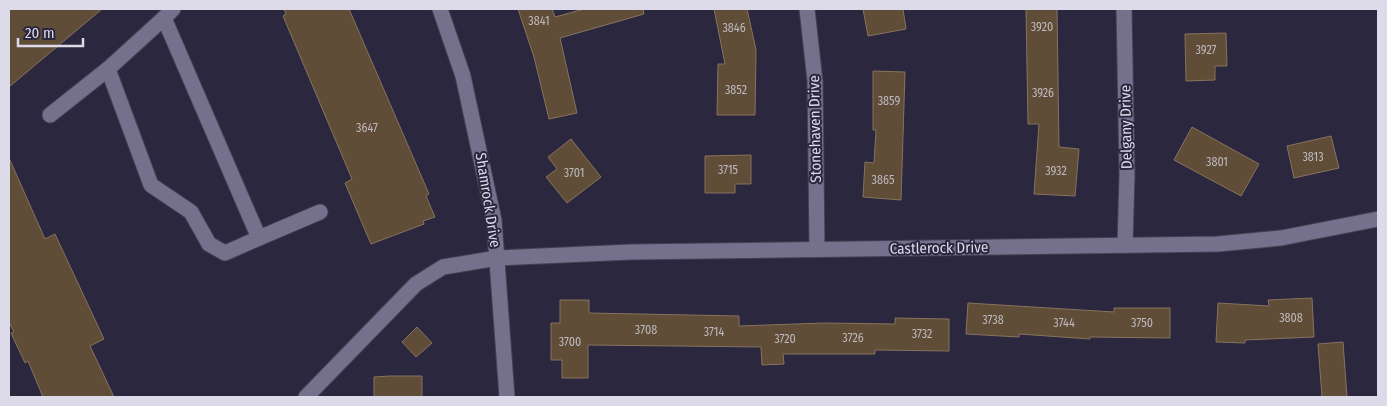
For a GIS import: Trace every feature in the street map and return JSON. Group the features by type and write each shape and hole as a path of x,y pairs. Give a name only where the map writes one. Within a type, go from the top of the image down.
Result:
{"street":[{"name":"Shamrock Drive","path":"440,9 463,76 494,220 507,397"},
{"name":"Stonehaven Drive","path":"807,9 816,81 817,249"},
{"name":"Delgany Drive","path":"1124,9 1127,174 1125,245"},
{"path":"50,115 108,69 169,13 259,238"},
{"path":"108,69 151,185 190,212 208,244 225,253 320,212"},
{"name":"Castlerock Drive","path":"306,397 416,284 444,267 497,258 817,249 1218,244 1281,238 1378,219"}],"building":[{"path":"9,9 102,9 9,87"},
{"path":"284,9 349,9 429,194 426,196 435,217 423,221 424,224 371,244 345,183 352,179 283,16 286,14"},
{"path":"518,9 552,9 555,17 584,9 643,9 644,14 560,38 577,113 549,119 534,57"},
{"path":"714,9 747,9 756,50 755,115 717,115 718,64 725,64"},
{"path":"863,9 903,9 906,29 868,36"},
{"path":"1026,9 1057,9 1059,147 1079,149 1075,196 1034,194 1039,124 1028,124"},
{"path":"1226,33 1227,66 1215,66 1215,80 1186,81 1185,34"},
{"path":"873,71 905,72 901,200 863,197 865,162 874,163 876,130 873,130"},
{"path":"1192,127 1259,164 1241,196 1174,160"},
{"path":"1331,136 1339,168 1294,178 1287,146"},
{"path":"571,139 601,177 567,203 546,177 557,169 548,157"},
{"path":"751,155 751,184 735,184 735,193 705,193 705,156"},
{"path":"9,158 45,239 55,234 104,339 90,346 114,397 43,397 28,361 25,363 11,333 14,332 9,322"},
{"path":"1312,298 1314,337 1245,340 1245,343 1216,342 1218,303 1269,306 1268,300"},
{"path":"560,300 589,300 589,313 739,316 739,326 824,323 895,324 895,318 949,319 949,351 875,350 875,354 783,354 784,364 762,365 761,347 588,345 588,378 562,378 562,360 551,360 551,323 560,323"},
{"path":"968,303 1114,312 1114,308 1170,308 1170,338 1090,337 1090,339 1019,334 1019,337 966,334"},
{"path":"417,327 432,343 416,357 402,342"},
{"path":"1343,342 1347,397 1322,397 1318,344"},
{"path":"422,376 422,397 374,397 374,377"}]}
